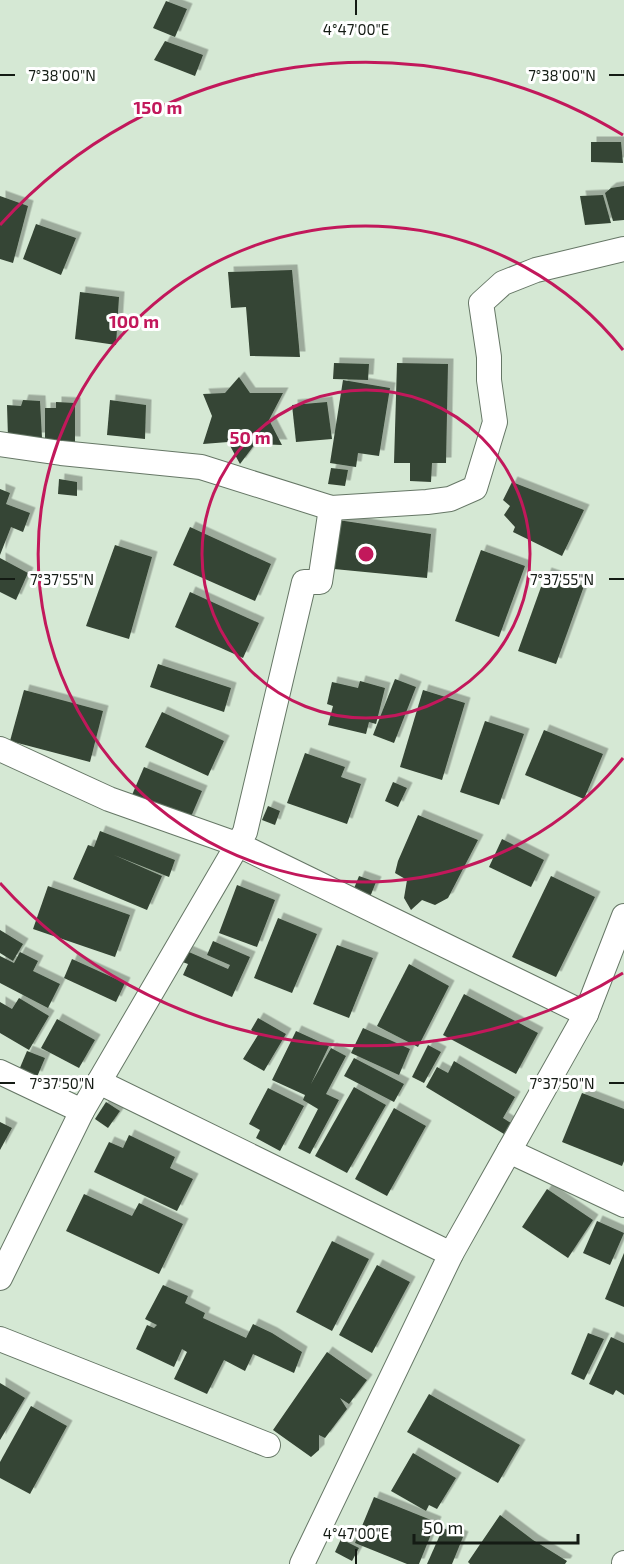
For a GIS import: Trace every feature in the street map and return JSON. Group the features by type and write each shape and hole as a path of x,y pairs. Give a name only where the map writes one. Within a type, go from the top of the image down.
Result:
{"street":[{"path":"0,444 61,453 201,467 331,508 450,499 475,488 495,422 481,303 503,283 525,274 624,249"},
{"path":"0,1278 82,1111 245,832 304,582 320,582 331,508"},
{"path":"0,749 110,799 239,845 586,1014"},
{"path":"302,1564 451,1254 586,1014 624,916"},
{"path":"0,1072 82,1111"},
{"path":"99,1082 451,1254"},
{"path":"509,1151 624,1205"},
{"path":"0,1339 268,1445"}],"building":[{"path":"166,1 187,9 175,37 153,28"},
{"path":"165,41 203,55 195,76 154,60"},
{"path":"591,142 621,142 623,163 591,162"},
{"path":"624,186 624,220 613,221 605,193 611,188"},
{"path":"603,195 611,223 585,225 580,196"},
{"path":"0,196 28,206 13,263 0,259"},
{"path":"36,224 76,238 61,275 23,259"},
{"path":"292,270 300,357 250,356 246,307 231,308 228,272"},
{"path":"80,292 119,297 116,345 75,339"},
{"path":"334,363 369,364 368,380 333,379"},
{"path":"397,363 448,364 446,463 432,463 431,482 410,481 410,463 394,463"},
{"path":"239,377 250,393 283,393 269,420 282,445 255,444 240,464 228,442 203,444 212,416 203,394 225,393"},
{"path":"343,380 390,388 379,456 358,453 356,467 330,463"},
{"path":"23,400 40,401 42,438 8,438 7,405 21,406"},
{"path":"110,400 146,405 145,439 107,435"},
{"path":"56,402 75,403 75,442 60,441 59,447 45,445 45,408 56,408"},
{"path":"327,402 332,439 296,442 292,405"},
{"path":"331,468 348,470 345,486 328,484"},
{"path":"59,479 77,482 77,496 58,494"},
{"path":"512,482 584,510 562,556 513,532 515,527 504,515 510,506 503,500"},
{"path":"0,489 10,493 6,504 30,513 23,532 11,527 0,555"},
{"path":"338,520 431,534 427,578 334,569"},
{"path":"190,527 271,564 255,601 173,565"},
{"path":"115,545 152,557 129,639 86,626"},
{"path":"481,550 525,566 499,637 455,621"},
{"path":"0,558 28,573 16,600 0,592"},
{"path":"546,573 584,586 556,664 518,651"},
{"path":"190,592 259,623 243,658 175,627"},
{"path":"158,664 231,688 224,712 150,687"},
{"path":"395,679 416,687 394,743 373,735"},
{"path":"360,681 385,688 376,724 369,722 366,734 328,725 333,706 327,704 332,682 358,688"},
{"path":"24,690 103,711 90,762 10,741"},
{"path":"423,690 465,703 442,780 400,767"},
{"path":"162,712 224,741 208,776 145,747"},
{"path":"485,721 524,734 499,805 460,792"},
{"path":"544,730 603,754 584,799 525,775"},
{"path":"305,753 345,767 341,777 361,784 347,824 287,803"},
{"path":"144,767 202,791 187,826 129,802"},
{"path":"393,782 407,788 398,807 385,801"},
{"path":"268,806 280,811 275,825 262,820"},
{"path":"418,815 478,840 448,898 435,905 422,900 411,910 404,898 407,880 395,873"},
{"path":"100,831 175,860 169,877 114,855 162,876 147,910 73,879 88,845 94,847"},
{"path":"502,839 544,860 531,887 489,867"},
{"path":"359,876 376,882 370,897 353,891"},
{"path":"551,876 595,897 556,977 512,957"},
{"path":"237,885 275,900 257,947 219,933"},
{"path":"48,886 130,915 115,957 33,929"},
{"path":"278,918 317,934 292,993 254,978"},
{"path":"0,930 23,944 13,961 0,953"},
{"path":"213,941 250,957 232,997 183,975 188,964 177,960 182,949 228,969 230,965 207,955"},
{"path":"337,945 373,958 349,1018 313,1004"},
{"path":"20,952 38,961 33,971 60,984 48,1008 0,983 0,956 14,963"},
{"path":"72,959 125,983 116,1002 64,978"},
{"path":"409,964 449,986 418,1047 377,1026"},
{"path":"464,994 538,1033 516,1074 443,1035"},
{"path":"19,998 49,1016 29,1050 0,1033 0,1002 12,1009"},
{"path":"258,1018 286,1034 264,1071 243,1059 258,1035 251,1030"},
{"path":"57,1019 95,1040 79,1068 41,1048"},
{"path":"363,1028 410,1049 399,1075 351,1053"},
{"path":"296,1031 329,1046 311,1084 331,1048 346,1056 326,1094 339,1100 310,1154 298,1148 318,1109 303,1100 305,1095 272,1080"},
{"path":"428,1045 441,1052 424,1083 412,1077"},
{"path":"27,1051 45,1058 37,1077 19,1070"},
{"path":"354,1058 404,1084 394,1102 344,1076"},
{"path":"454,1061 515,1097 503,1118 511,1123 504,1134 426,1087 437,1067 448,1073"},
{"path":"354,1087 386,1105 347,1173 315,1156"},
{"path":"268,1088 304,1106 280,1151 256,1138 260,1130 249,1124"},
{"path":"582,1093 624,1109 624,1161 622,1166 562,1142"},
{"path":"106,1102 120,1111 108,1128 95,1119"},
{"path":"394,1108 426,1126 387,1196 355,1179"},
{"path":"0,1122 12,1128 0,1150"},
{"path":"129,1135 175,1157 170,1168 193,1179 177,1211 94,1172 109,1142 123,1148"},
{"path":"547,1189 593,1220 568,1258 522,1227"},
{"path":"84,1194 132,1216 139,1203 183,1224 159,1274 66,1231"},
{"path":"597,1221 624,1233 610,1265 583,1253"},
{"path":"332,1241 369,1259 332,1331 296,1312"},
{"path":"624,1253 624,1307 605,1299"},
{"path":"377,1265 410,1282 372,1353 339,1335"},
{"path":"163,1285 188,1296 185,1303 205,1313 203,1318 246,1338 253,1324 302,1352 294,1373 253,1354 245,1371 224,1360 207,1394 174,1379 187,1352 182,1349 174,1367 136,1349 147,1325 154,1328 157,1325 145,1319"},
{"path":"588,1333 604,1339 584,1380 571,1374"},
{"path":"611,1337 624,1343 624,1395 616,1390 613,1395 589,1384"},
{"path":"327,1352 367,1380 349,1404 340,1398 347,1409 325,1438 319,1435 319,1450 311,1457 273,1430"},
{"path":"0,1383 25,1398 0,1440"},
{"path":"429,1394 520,1445 498,1483 407,1432"},
{"path":"31,1406 67,1426 30,1494 0,1478 0,1462"},
{"path":"413,1453 456,1478 437,1509 429,1505 426,1511 391,1491"},
{"path":"374,1497 436,1522 419,1564 407,1564 355,1543"},
{"path":"500,1515 533,1540 567,1561 565,1564 470,1564 468,1562"},
{"path":"443,1528 463,1537 452,1564 427,1564"},
{"path":"341,1539 359,1548 352,1561 335,1552"}]}
